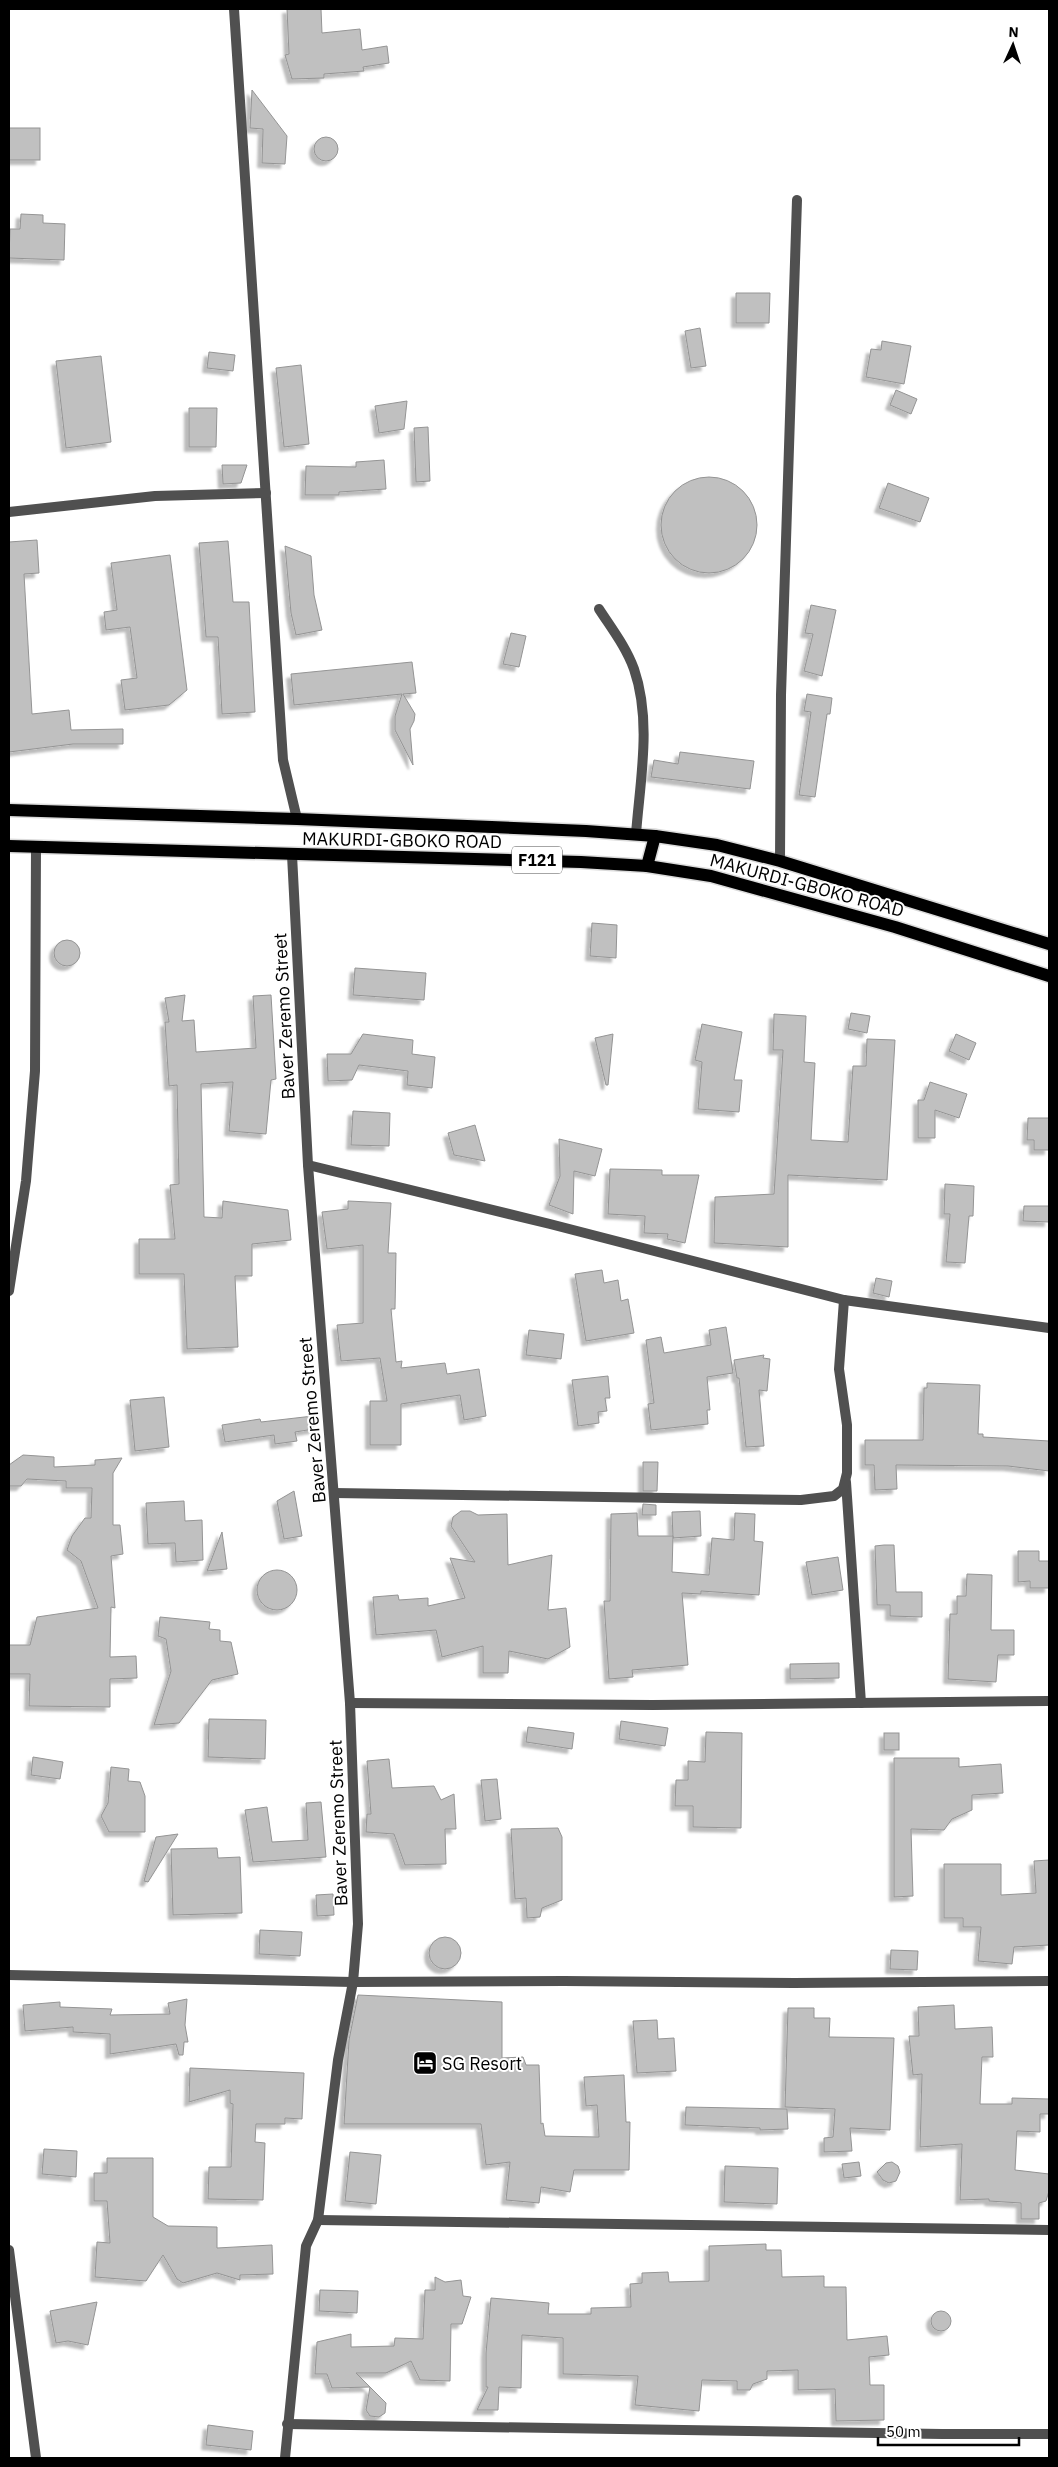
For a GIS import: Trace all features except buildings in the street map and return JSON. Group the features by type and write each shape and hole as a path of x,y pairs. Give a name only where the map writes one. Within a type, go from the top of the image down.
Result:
{"main road":[{"name":"F121","path":"9,810 297,819 654,836 717,845 780,861 1049,944"},
{"path":"647,866 654,836"},
{"name":"MAKURDI-GBOKO ROAD","path":"9,846 581,862 647,866 711,876 776,893 1049,976"}],"street":[{"path":"234,9 283,760 297,819"},
{"path":"780,861 782,685 797,200"},
{"path":"9,512 155,496 266,492"},
{"path":"599,609 627,652 634,670 640,696 643,734 636,834"},
{"path":"9,1291 26,1181 35,1071 36,847"},
{"name":"Baver Zeremo Street","path":"285,2458 306,2246 318,2220 338,2060 353,1982 358,1924 350,1704 308,1166 292,855"},
{"path":"308,1166 559,1227 844,1300 1049,1328"},
{"path":"844,1300 838,1369 847,1425 846,1481 861,1703"},
{"path":"334,1493 801,1500 834,1496 844,1489 846,1481"},
{"path":"350,1704 1049,1701"},
{"path":"9,1975 353,1982 574,1981 794,1983 1049,1981"},
{"path":"318,2220 1049,2230"},
{"path":"9,2250 36,2458"},
{"path":"287,2424 932,2434 1049,2434"}],"place":[{"name":"SG Resort","path":"425,2063"}]}
